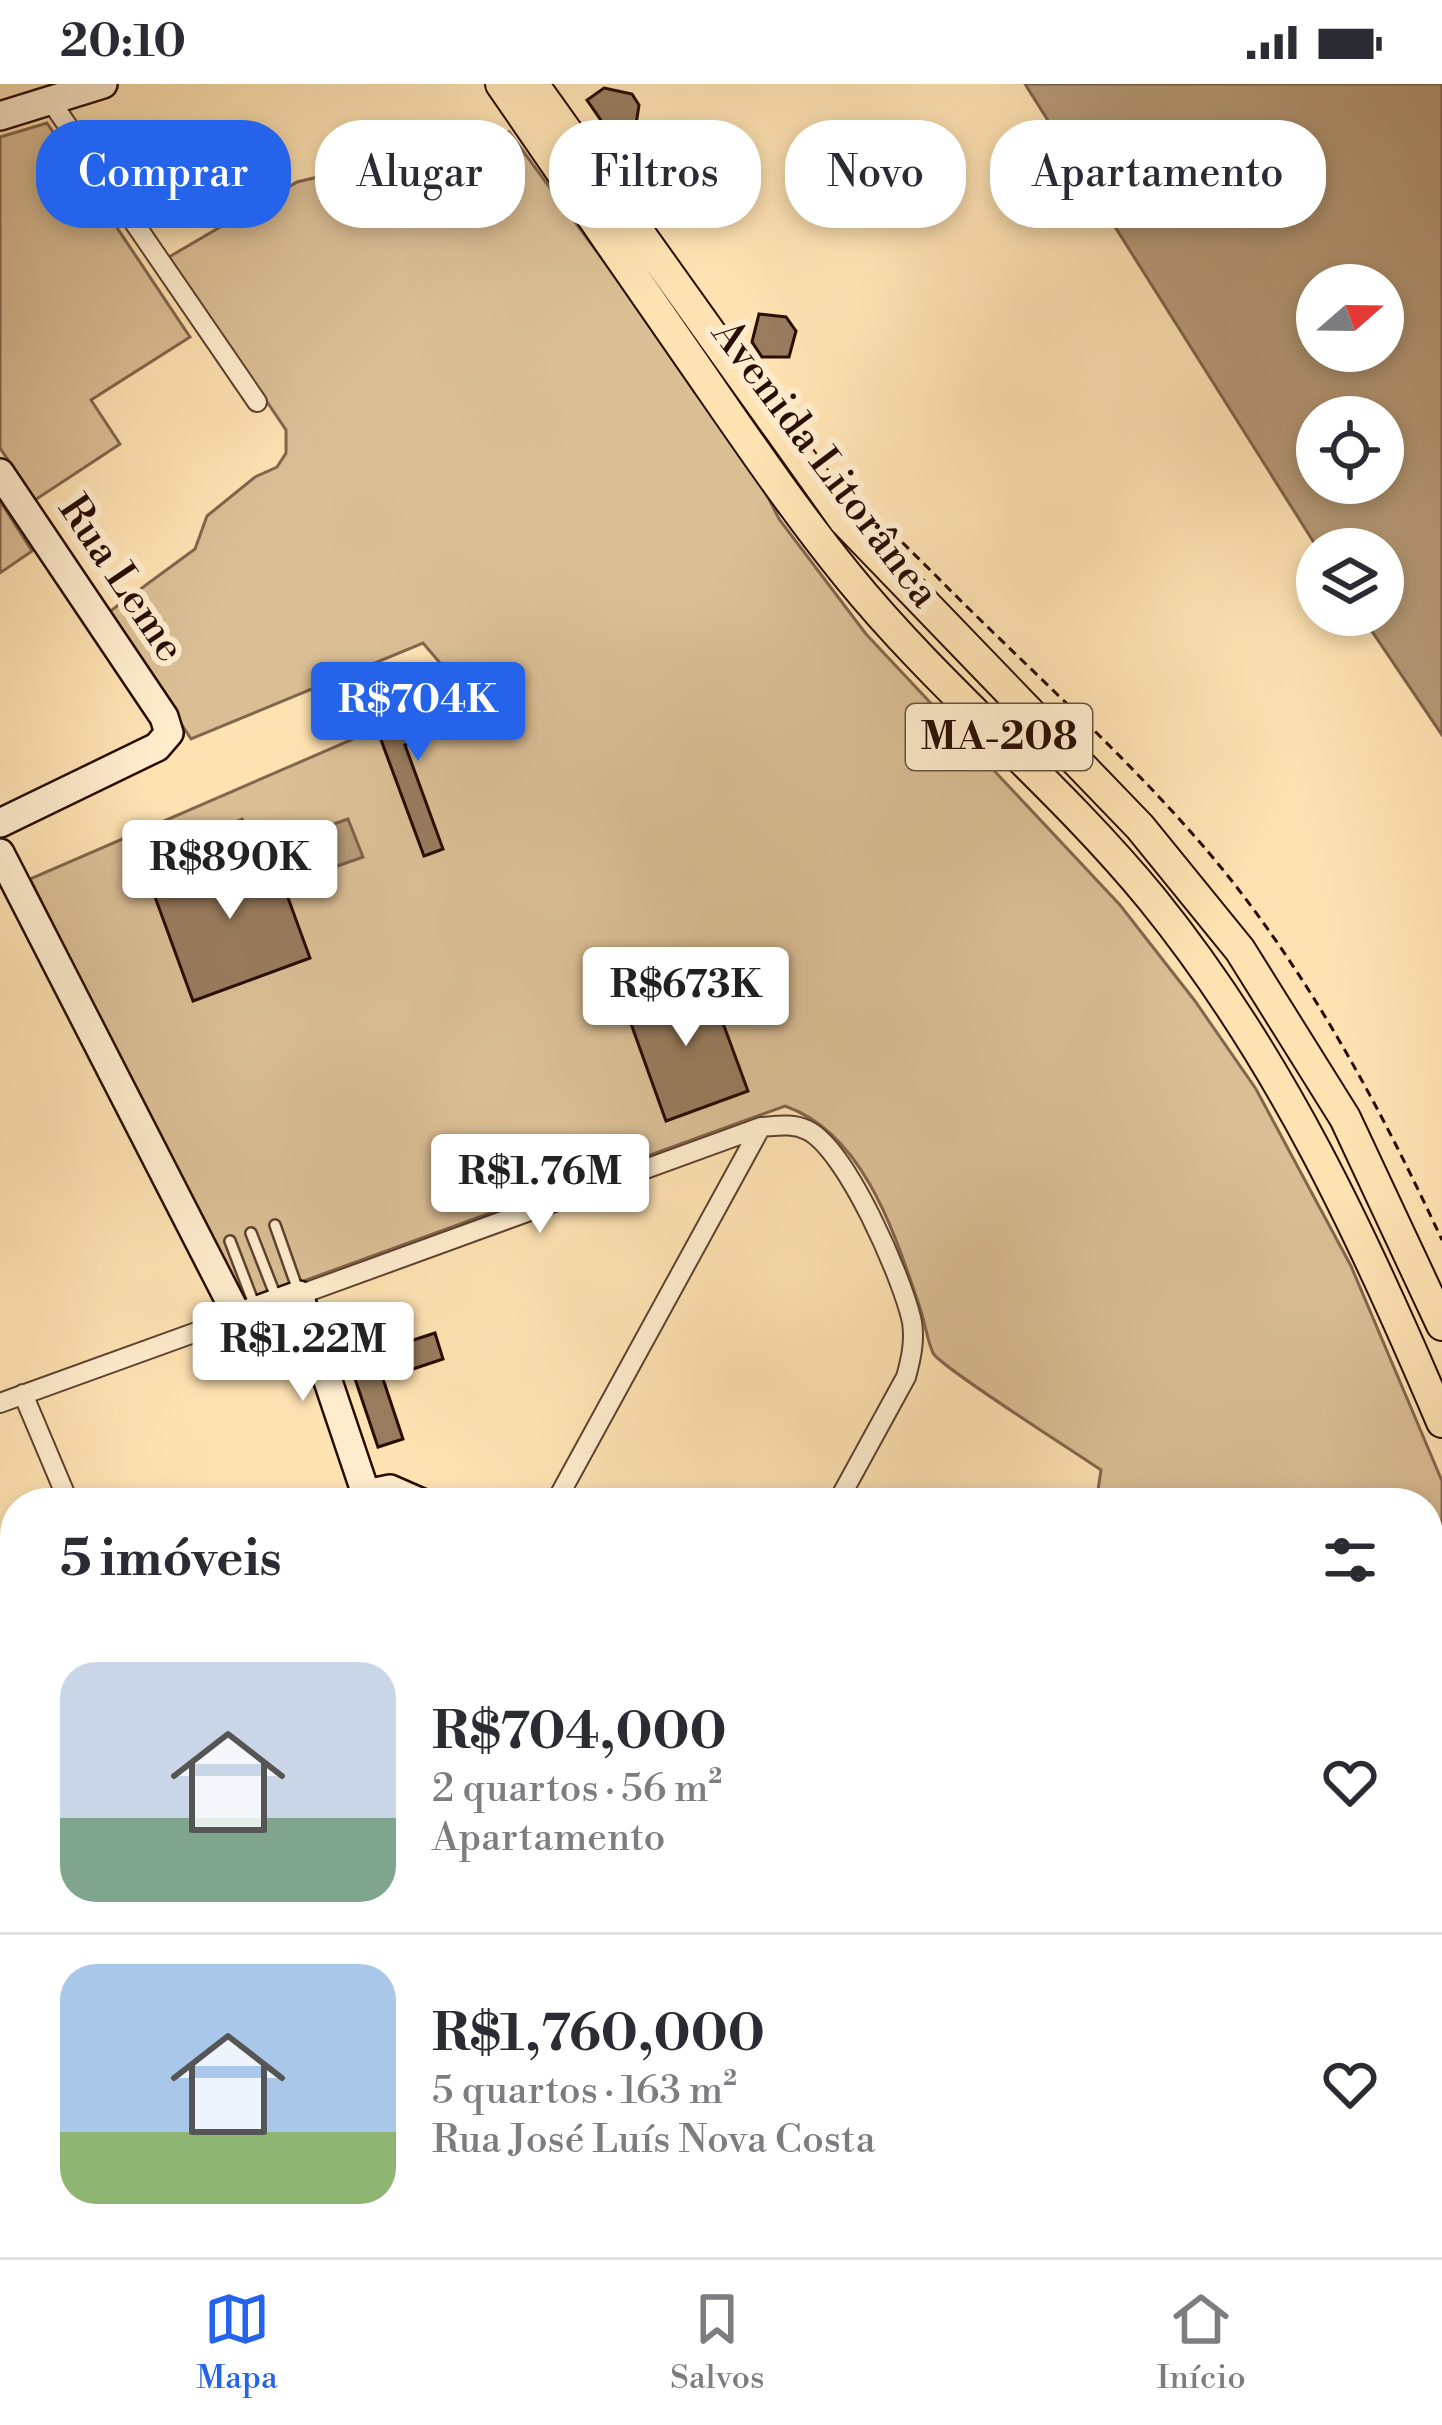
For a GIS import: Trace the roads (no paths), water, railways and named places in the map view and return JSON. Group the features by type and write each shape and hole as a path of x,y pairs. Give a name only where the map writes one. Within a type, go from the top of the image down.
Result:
{"main road":[{"name":"Avenida Litorânea","path":"500,84 824,546 917,654 1149,895 1225,996 1328,1168 1442,1422"},
{"name":"Avenida Litorânea","path":"533,84 813,479 894,575 1140,827 1240,950 1345,1118 1442,1325"},
{"path":"750,444 794,493 809,493 813,479"},
{"path":"824,546 827,534 839,529 874,565 894,575"}],"street":[{"path":"0,116 42,96 103,84"},
{"path":"42,96 257,402"},
{"name":"Rua Leme","path":"0,473 164,717 169,733 158,747 0,823"},
{"path":"0,855 268,1306 360,1488"},
{"path":"0,1402 761,1127 788,1124 808,1130 827,1144 851,1178 912,1321 911,1359 897,1399 846,1488"},
{"path":"563,1488 761,1127"},
{"path":"23,1394 63,1488"}],"lane":[{"path":"268,1306 275,1225"},
{"path":"251,1233 268,1306"},
{"path":"230,1241 268,1306"}]}
